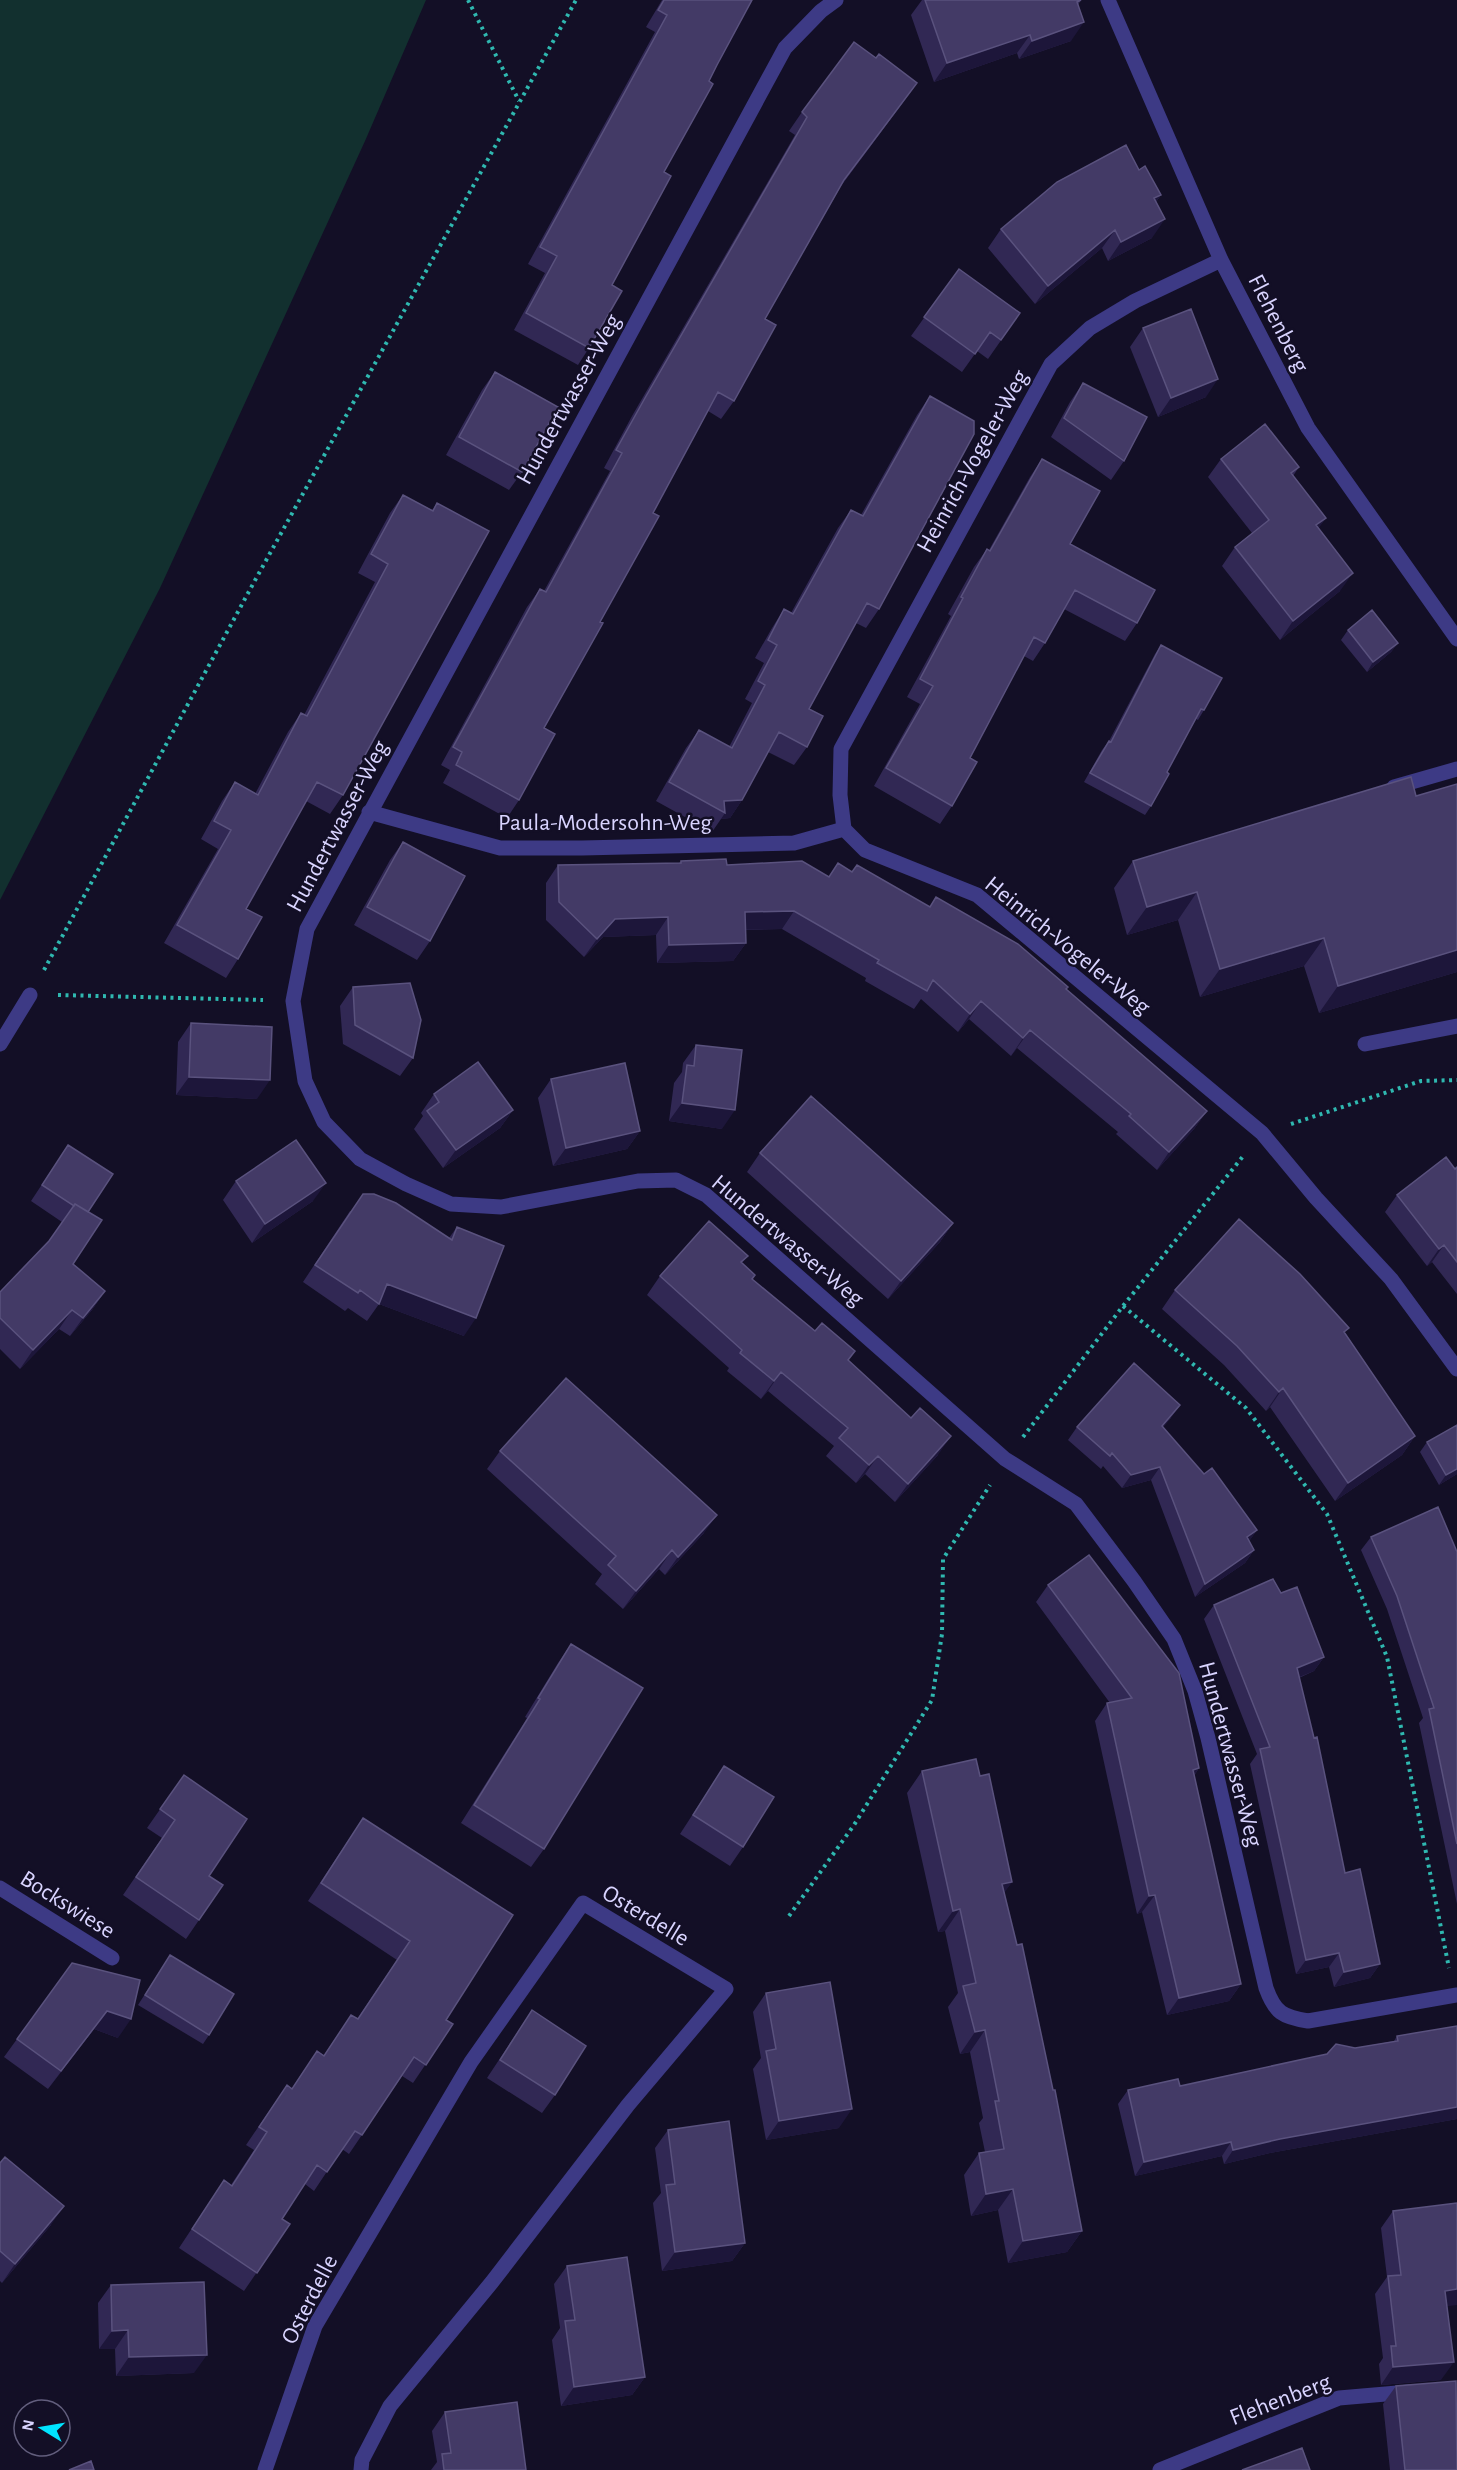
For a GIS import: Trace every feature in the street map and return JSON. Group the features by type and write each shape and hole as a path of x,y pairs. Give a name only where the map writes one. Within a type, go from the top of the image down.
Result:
{"street":[{"name":"Hundertwasser-Weg","path":"836,0 821,11 785,48 307,929 293,1001 305,1080 324,1122 360,1159 406,1184 451,1204 501,1207 638,1181 676,1180 706,1195 1005,1459 1076,1504 1174,1639 1195,1691 1208,1738 1266,1988 1272,2005 1287,2018 1308,2021 1456,1995"},
{"name":"Flehenberg","path":"1108,0 1221,261 1308,428 1457,639"},
{"name":"Heinrich-Vogeler-Weg","path":"1221,261 1135,301 1090,328 1051,364 841,749 840,795 844,829 865,850 977,895 1262,1133 1316,1198 1391,1279 1457,1369"},
{"path":"1379,792 1457,770"},
{"name":"Paula-Modersohn-Weg","path":"369,812 500,848 794,843 844,829"},
{"path":"0,1044 30,995"},
{"path":"1365,1044 1457,1026"},
{"name":"Bockswiese","path":"0,1888 112,1958"},
{"name":"Osterdelle","path":"265,2470 315,2326 471,2062 583,1903 726,1989 628,2105 492,2282 390,2406 362,2460 361,2470"},
{"name":"Flehenberg","path":"1160,2470 1339,2398 1422,2391"}],"path":[{"path":"468,0 519,101"},
{"path":"293,1001 30,995 247,594 576,0"},
{"path":"789,1916 854,1825 933,1700 942,1634 944,1559 1005,1459 1123,1305 1262,1133 1421,1081 1457,1080"},
{"path":"1123,1305 1246,1408 1327,1514 1387,1657 1456,1995"}],"green space":[{"path":"0,0 426,0 365,141 160,588 0,900"}],"building":[{"path":"664,0 752,0 709,81 713,84 664,172 671,176 612,285 622,291 589,348 526,313 557,256 540,247 667,15 658,10"},
{"path":"925,0 1081,0 1077,2 1084,22 1032,41 1030,35 947,63"},
{"path":"854,42 876,58 879,54 917,83 844,180 765,319 776,325 734,401 718,392 653,513 659,516 544,728 555,734 519,800 456,765 462,752 453,747 540,589 546,592 622,453 616,450 807,117 802,112"},
{"path":"1126,145 1139,170 1145,166 1161,195 1154,198 1165,219 1121,242 1115,230 1048,286 1001,229 1057,182"},
{"path":"959,269 1020,313 1001,340 990,332 975,354 924,317"},
{"path":"1191,309 1218,379 1171,398 1143,328"},
{"path":"495,372 558,407 522,472 459,437"},
{"path":"1083,383 1147,417 1124,461 1064,418"},
{"path":"930,396 974,421 974,434 879,609 867,603 809,709 823,716 807,747 779,732 742,800 724,801 725,813 669,782 699,730 732,748 765,685 758,681 777,645 768,640 784,609 793,614 851,510 863,516"},
{"path":"1265,424 1299,467 1291,473 1326,518 1316,525 1353,573 1293,621 1235,547 1269,520 1221,459"},
{"path":"1042,459 1100,491 1070,544 1155,590 1137,623 1075,590 1045,643 1034,637 970,758 977,762 952,806 886,768 933,686 920,679 963,598 961,597 987,549 990,551"},
{"path":"403,495 433,511 437,503 489,531 343,795 317,782 246,909 262,917 238,959 177,925 231,830 214,821 235,782 258,795 301,713 307,716 388,564 371,554"},
{"path":"1372,610 1398,643 1373,662 1348,630"},
{"path":"1161,645 1222,678 1204,710 1201,709 1151,806 1090,773 1109,741 1111,742"},
{"path":"1411,777 1416,796 1457,784 1457,950 1338,986 1324,938 1220,969 1197,892 1147,907 1133,861"},
{"path":"403,842 465,876 430,941 367,907"},
{"path":"726,859 727,865 802,861 829,877 838,863 852,872 857,865 930,907 936,897 1018,944 1068,987 1066,989 1207,1111 1169,1152 1129,1116 1131,1114 1030,1030 1023,1038 981,1001 970,1014 933,980 927,991 877,963 879,960 794,911 745,912 746,943 669,945 668,917 615,919 597,939 559,902 558,865 681,863 681,861"},
{"path":"410,983 421,1020 413,1058 355,1025 353,987"},
{"path":"191,1023 272,1027 270,1080 189,1077"},
{"path":"696,1045 742,1050 735,1110 682,1103 687,1065 694,1066"},
{"path":"478,1062 513,1110 456,1150 427,1111 439,1102 434,1094"},
{"path":"625,1063 640,1131 566,1148 551,1079"},
{"path":"811,1096 953,1223 901,1281 760,1153"},
{"path":"296,1140 326,1183 265,1224 236,1181"},
{"path":"68,1145 113,1174 88,1212 75,1204 74,1206 42,1185"},
{"path":"1446,1157 1455,1169 1457,1167 1457,1262 1444,1245 1439,1249 1397,1195"},
{"path":"363,1194 374,1194 396,1203 452,1240 457,1227 504,1246 476,1318 387,1284 379,1304 360,1290 358,1293 315,1265"},
{"path":"75,1204 102,1220 73,1264 105,1291 83,1318 72,1310 33,1350 0,1318 0,1292 49,1241"},
{"path":"1239,1219 1300,1274 1349,1328 1344,1332 1415,1436 1348,1483 1283,1388 1279,1392 1237,1346 1175,1290"},
{"path":"709,1221 748,1256 741,1262 755,1275 752,1279 815,1331 822,1323 855,1351 848,1360 911,1418 920,1408 951,1436 908,1484 878,1456 869,1465 839,1438 848,1428 781,1372 774,1381 740,1353 742,1350 660,1276"},
{"path":"1134,1363 1180,1405 1162,1426 1204,1474 1212,1468 1257,1530 1247,1537 1254,1550 1205,1584 1160,1467 1131,1475 1112,1453 1110,1456 1077,1427"},
{"path":"566,1378 717,1515 678,1557 672,1550 636,1591 608,1565 616,1556 500,1451"},
{"path":"1457,1425 1457,1469 1446,1475 1427,1442"},
{"path":"1438,1507 1457,1552 1457,1844 1429,1709 1434,1708 1397,1596 1371,1537"},
{"path":"1089,1555 1179,1673 1199,1768 1193,1770 1241,1984 1179,1998 1155,1895 1149,1896 1107,1703 1132,1698 1048,1585"},
{"path":"1273,1579 1281,1593 1297,1587 1324,1657 1297,1668 1314,1738 1317,1737 1345,1873 1360,1869 1380,1964 1344,1972 1339,1953 1306,1960 1260,1749 1270,1747 1214,1605"},
{"path":"571,1644 643,1688 544,1849 474,1805 540,1699 538,1698"},
{"path":"976,1759 980,1776 989,1774 1012,1882 1002,1884 1017,1945 1022,1944 1053,2090 1055,2090 1082,2231 1023,2241 1013,2189 986,2194 979,2153 1004,2149 995,2101 999,2101 985,2030 975,2032 963,1986 976,1983 960,1909 953,1911 922,1771"},
{"path":"724,1766 774,1797 743,1847 693,1815"},
{"path":"184,1775 247,1819 209,1876 223,1885 199,1920 136,1877 175,1820 160,1809"},
{"path":"363,1818 513,1915 446,2020 453,2024 426,2065 414,2057 362,2135 355,2131 327,2172 317,2165 282,2219 290,2224 257,2273 192,2229 224,2180 232,2186 267,2132 259,2127 287,2085 292,2089 317,2051 324,2056 351,2015 358,2019 410,1941 321,1883"},
{"path":"170,1955 234,1994 209,2035 145,1995"},
{"path":"72,1963 140,1980 131,2019 107,2011 61,2071 17,2039"},
{"path":"830,1982 852,2109 779,2121 766,2051 776,2049 766,1993"},
{"path":"532,2010 586,2046 555,2095 500,2060"},
{"path":"1457,2026 1457,2107 1280,2139 1233,2150 1231,2142 1144,2162 1128,2090 1178,2079 1180,2086 1327,2054 1336,2044 1355,2048 1398,2041 1397,2036"},
{"path":"729,2121 745,2243 675,2252 666,2185 675,2184 668,2130"},
{"path":"5,2157 64,2206 15,2264 0,2251 0,2163"},
{"path":"1457,2203 1457,2289 1445,2291 1454,2362 1393,2367 1391,2346 1396,2346 1388,2276 1401,2275 1393,2211"},
{"path":"627,2257 645,2377 574,2387 565,2321 575,2320 567,2266"},
{"path":"204,2282 207,2355 129,2357 128,2330 112,2331 111,2285"},
{"path":"1456,2381 1457,2470 1405,2470 1396,2386"},
{"path":"517,2402 526,2470 444,2470 442,2454 451,2453 445,2412"},
{"path":"1302,2448 1310,2470 1242,2470"},
{"path":"91,2461 94,2470 69,2470"}]}
